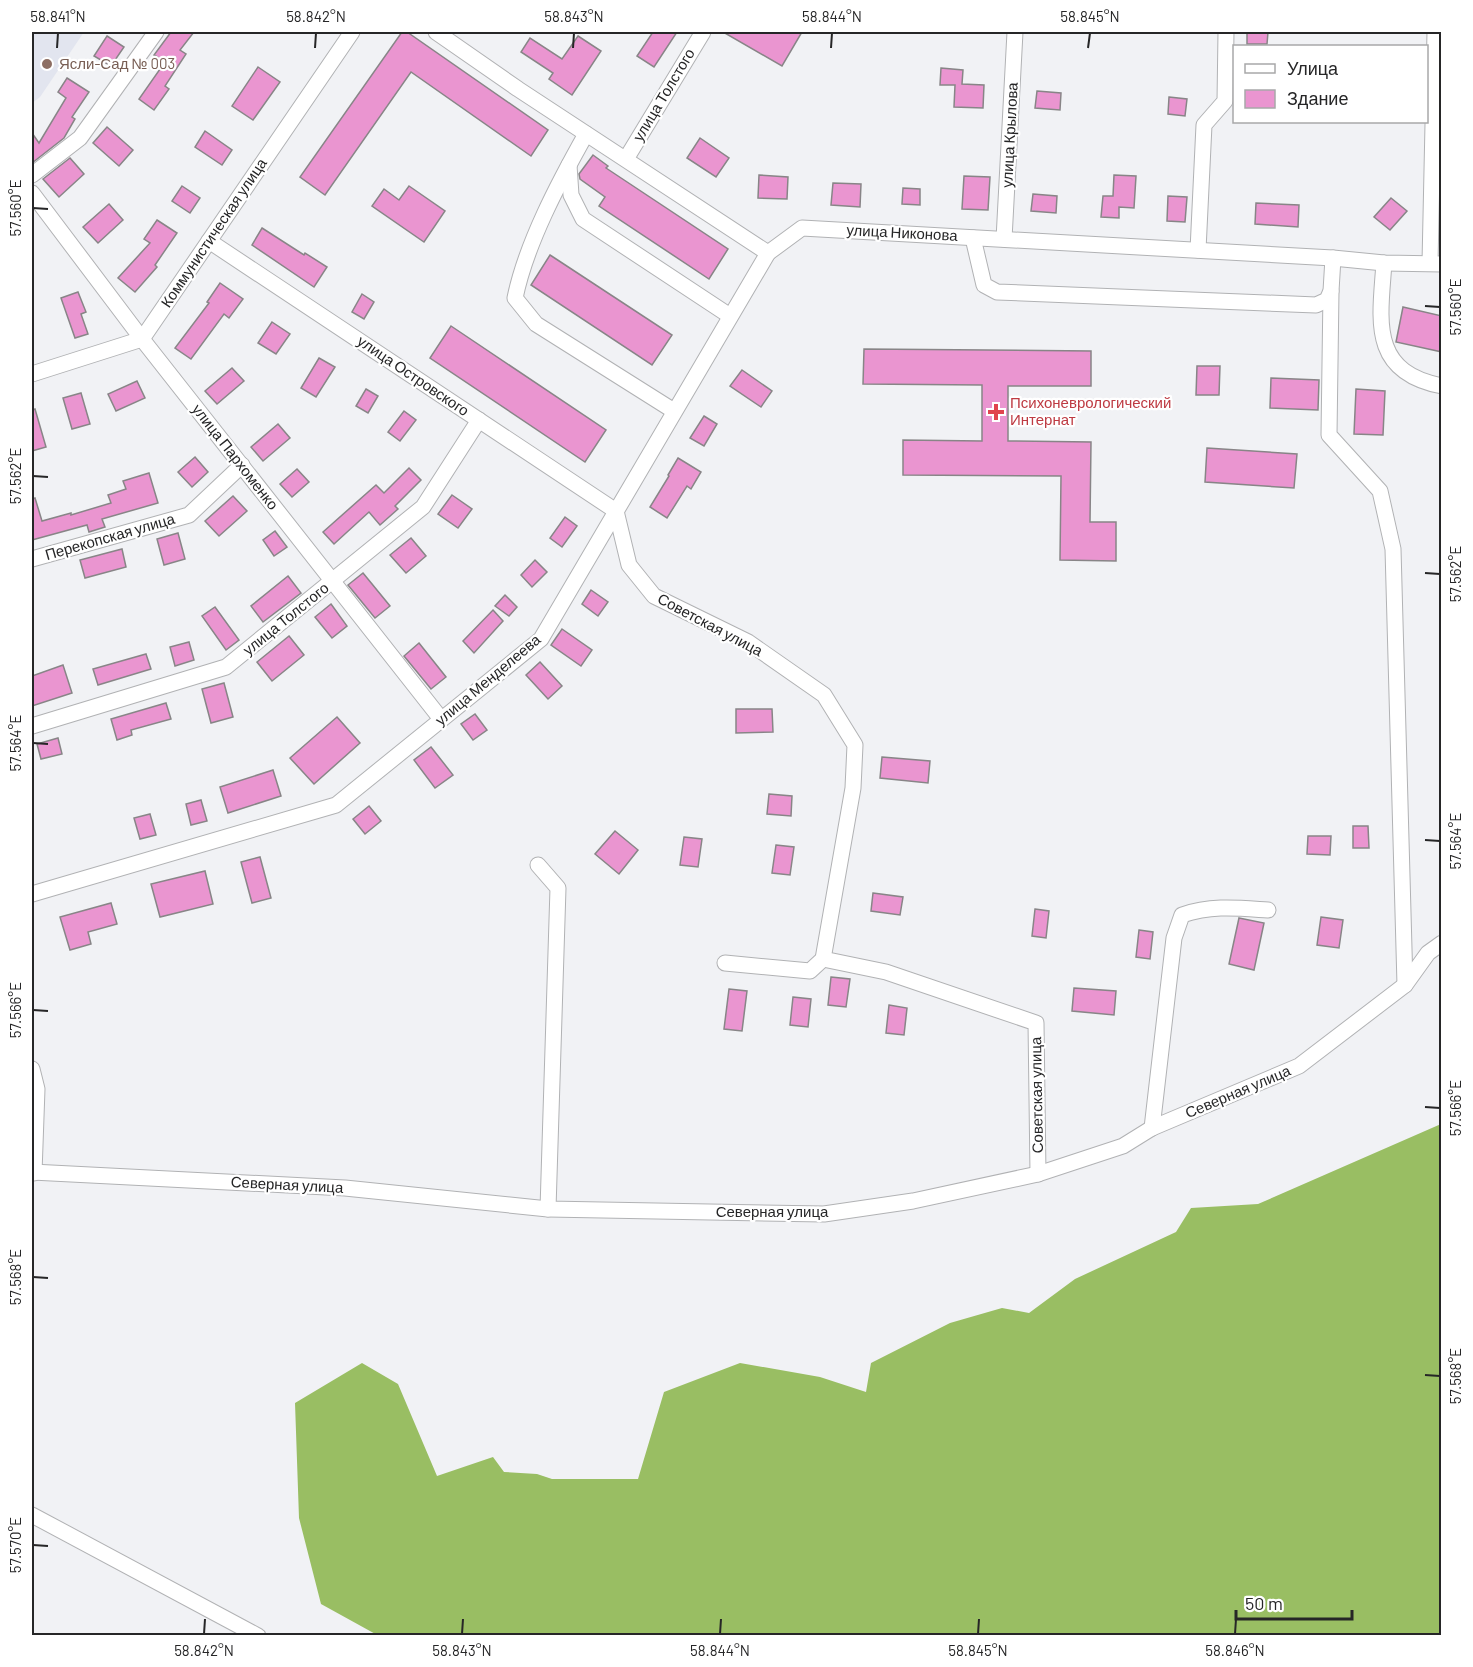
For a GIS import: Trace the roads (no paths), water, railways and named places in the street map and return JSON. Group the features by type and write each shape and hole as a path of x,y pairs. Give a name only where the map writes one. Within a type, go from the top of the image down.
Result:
{"street":[{"path":"32,175 80,138 156,32"},
{"name":"Коммунистическая улица","path":"142,339 352,32"},
{"path":"436,32 518,89 768,253"},
{"name":"улица Толстого","path":"626,159 703,32"},
{"name":"улица Крылова","path":"1004,239 1015,32"},
{"path":"1198,250 1204,125 1225,101 1226,32"},
{"path":"1435,32 1438,95 1436,264"},
{"path":"586,134 557,187 520,275 515,298 536,324 674,411"},
{"path":"568,165 571,195 583,219 730,315"},
{"name":"улица Пархоменко","path":"32,192 142,339 441,719"},
{"name":"улица Никонова","path":"768,253 802,228 1333,258 1384,263 1436,264"},
{"path":"973,238 984,285 997,292 1292,306 1316,305 1327,300 1331,291"},
{"name":"улица Островского","path":"209,241 616,511"},
{"name":"улица Менделеева","path":"32,894 336,805 541,639 768,253"},
{"path":"1333,258 1329,435 1380,491 1393,549 1405,985"},
{"path":"1384,263 1381,309 1383,337 1391,360 1413,376 1442,386"},
{"path":"32,374 142,339"},
{"name":"улица Толстого","path":"32,726 226,667 423,507 479,420"},
{"name":"Перекопская улица","path":"32,559 189,515 242,465"},
{"name":"Советская улица","path":"616,511 630,565 654,596 748,642 824,695 855,745 853,788 823,959 886,972 1036,1023 1038,1174"},
{"path":"538,865 558,888 548,1209"},
{"path":"1152,1128 1174,938 1182,915 1202,908 1268,910"},
{"name":"Северная улица","path":"33,1172 345,1188 548,1209 824,1214 913,1202 1038,1174 1123,1146 1152,1128 1299,1066 1405,985 1428,953 1442,943"},
{"path":"725,963 810,970 823,959"},
{"path":"32,1069 37,1089 33,1172"},
{"path":"32,1515 258,1635"}],"place":[{"name":"Ясли-Сад № 003","path":"47,64"},
{"name":"Психоневрологический Интернат","path":"996,412"}]}
